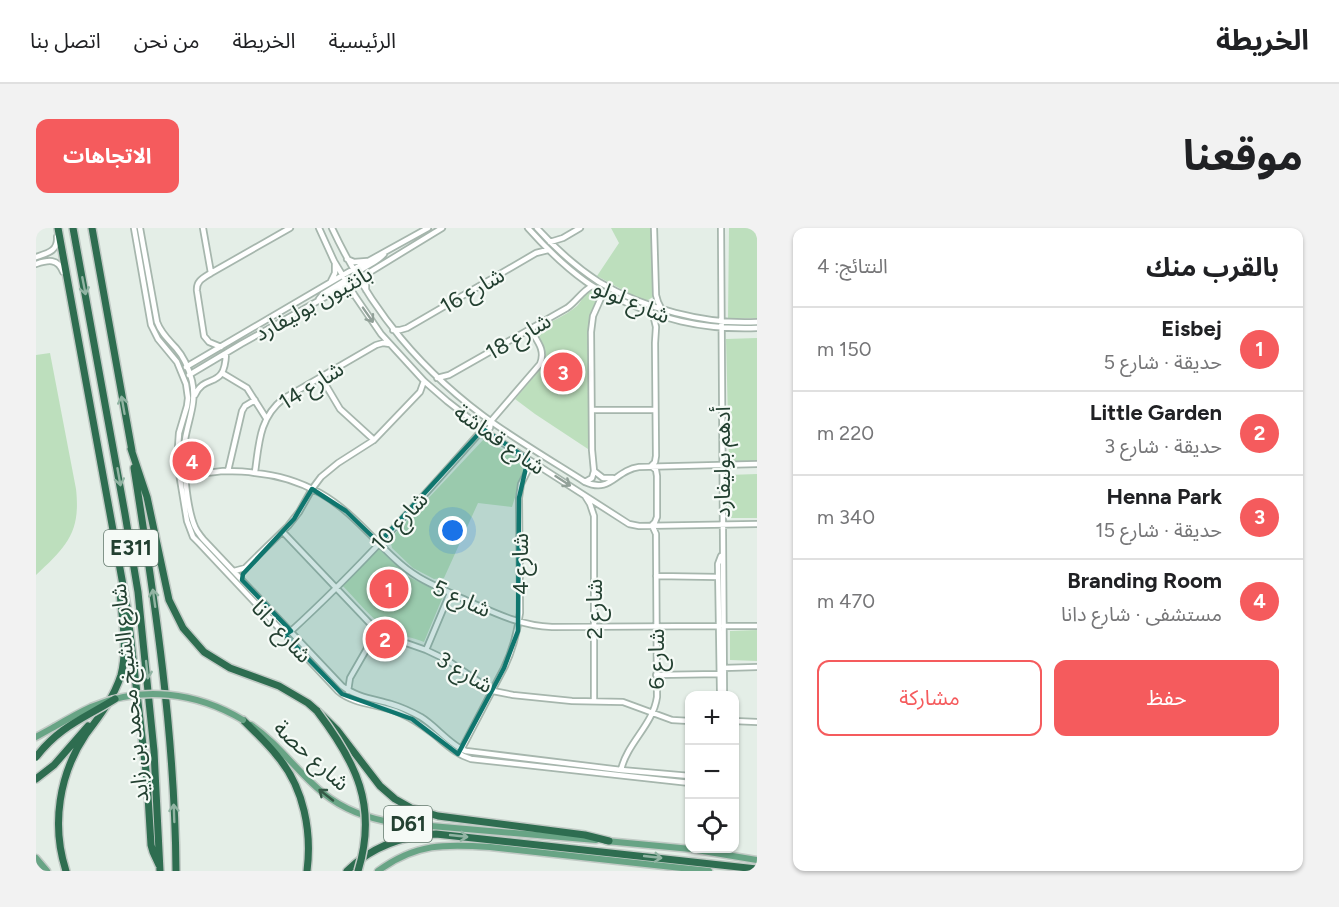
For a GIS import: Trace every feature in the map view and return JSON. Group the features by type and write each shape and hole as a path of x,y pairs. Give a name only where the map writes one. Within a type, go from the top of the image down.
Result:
{"highway":[{"path":"58,228 68,266 69,289 128,613 147,780 151,844 160,869"},
{"name":"شارع الشيخ محمد بن زايد","path":"73,228 138,592 154,751 160,869"},
{"name":"شارع الشيخ محمد بن زايد","path":"92,228 148,554 160,646 170,753 176,871"},
{"path":"131,449 147,497 169,600 183,628 196,645 221,664 279,686 299,697 337,730 387,793 411,808 438,816 585,835 609,841"},
{"path":"66,871 60,851 58,824 63,783 76,751 106,706 118,683 124,658 118,560"},
{"path":"36,757 53,738 68,726 115,699"},
{"path":"36,779 54,765 106,706"},
{"path":"317,711 346,751 360,786 365,831 358,871"},
{"path":"243,720 279,758 296,788 307,827 309,854 307,871"},
{"path":"347,871 363,857 388,843 436,834 757,869"}],"main road":[{"name":"شارع حصة","path":"36,737 90,707 115,699 148,694 181,696 214,704 243,720 273,742 323,793 345,808 370,818 396,823 691,849 757,860"},
{"name":"D61","path":"378,871 405,855 441,845 490,847 710,871"},
{"path":"36,858 47,871"}],"street":[{"path":"36,256 51,252 55,248 58,228"},
{"name":"شارع دانا","path":"134,228 151,325 158,339 173,356 181,370 188,398 179,433 177,461 189,530 193,537 338,691 346,697 378,705 401,714 471,759 620,773 685,782"},
{"name":"شارع دانا","path":"140,228 157,322 163,334 182,357 190,374 194,397 184,443 184,466 195,527 203,539 348,691 408,710 434,726 460,752"},
{"path":"203,228 211,273"},
{"path":"221,347 209,342 204,336 197,291 200,280 290,228"},
{"name":"شارع قماشة","path":"319,228 334,261 381,333 424,381 483,429 629,524 639,526 757,524"},
{"name":"شارع قماشة","path":"333,228 366,292 400,339 437,378 491,421 585,482"},
{"name":"بانثيون بوليفارد","path":"184,378 330,294 370,260 428,228"},
{"name":"بانثيون بوليفارد","path":"181,370 329,284 346,280 355,274 370,272 442,228"},
{"name":"شارع لولو","path":"528,228 548,250 584,281 633,306 664,317 722,328 757,328"},
{"name":"شارع لولو","path":"537,228 558,250 600,283 632,298 692,316 722,321 757,322"},
{"path":"549,242 563,238 580,228"},
{"path":"654,228 656,295 661,308"},
{"name":"أدهم بوليفارد","path":"721,228 723,691"},
{"path":"558,250 563,238"},
{"path":"536,253 541,242"},
{"name":"شارع 16","path":"393,330 407,328 536,253 548,250"},
{"path":"355,274 386,252"},
{"path":"347,259 354,262 370,260"},
{"path":"36,264 50,260 59,264 72,303"},
{"path":"329,284 335,273 334,261"},
{"path":"366,292 366,280 370,272"},
{"path":"317,301 323,294 346,280"},
{"path":"583,292 584,281"},
{"name":"شارع 18","path":"437,378 449,375 571,305 592,286"},
{"path":"585,482 592,478 594,471 591,324 600,301 600,291"},
{"path":"330,294 346,292 355,296"},
{"path":"600,301 611,295"},
{"path":"647,303 656,295"},
{"path":"651,466 656,456 656,327 653,314"},
{"path":"656,327 664,317"},
{"name":"شارع 16","path":"400,339 407,328"},
{"name":"شارع 10","path":"285,635 336,588 483,429 490,428 491,421 542,360 542,350 530,329"},
{"path":"376,345 381,333"},
{"name":"شارع 14","path":"255,472 262,429 266,418 276,405 376,345 390,344"},
{"path":"194,397 200,387 222,374 226,353"},
{"path":"182,357 198,360"},
{"path":"222,374 244,386 266,418"},
{"path":"446,386 449,375"},
{"path":"321,377 340,409 374,440"},
{"path":"234,571 245,568 283,532 321,477 374,440 420,392 424,381"},
{"path":"420,392 432,388"},
{"path":"228,471 242,411 245,406 255,400"},
{"path":"592,410 655,410"},
{"path":"530,447 538,443"},
{"path":"656,456 665,466"},
{"name":"شارع 4","path":"460,752 493,691 516,638 519,622 519,498 521,484 528,470 528,459"},
{"path":"585,482 599,486 609,483 629,469 651,466 757,464"},
{"path":"184,466 196,473"},
{"path":"528,470 539,466"},
{"path":"651,466 656,470 657,476 657,517 652,525"},
{"path":"594,471 603,478 617,477"},
{"name":"شارع 5","path":"196,473 255,472 290,480 312,489 346,511 412,574 427,583 519,622 544,626 757,626"},
{"path":"186,481 189,475 196,473"},
{"name":"شارع 2","path":"583,494 594,516 594,701"},
{"path":"594,516 598,509 603,507"},
{"name":"شارع 6","path":"620,773 628,750 653,713 657,697 656,534 652,525"},
{"name":"شارع 6","path":"656,534 661,525"},
{"name":"شارع 3","path":"283,532 377,631 447,660 493,691 572,701 623,702 672,720 685,721"},
{"path":"720,691 718,561 722,554"},
{"path":"242,580 245,568"},
{"path":"656,576 718,577"},
{"path":"426,650 450,593"},
{"path":"719,607 723,600"},
{"path":"348,691 350,678 377,631"},
{"path":"719,642 723,651"},
{"path":"723,668 757,668"},
{"path":"656,675 720,674"},
{"path":"337,680 343,681 350,678"},
{"path":"739,721 757,722"},
{"name":"شارع دانا","path":"620,773 685,776"}],"highlighted area":[{"path":"483,429 528,459 519,498 518,631 504,668 458,754 412,719 342,694 285,635 291,631 242,580 243,574 294,519 312,489 346,511 379,543"}],"green space":[{"path":"611,228 653,228 656,295 648,300 641,300 597,276 619,243"},
{"path":"729,228 757,228 757,318 728,319"},
{"path":"592,289 598,292 600,298 591,318 588,340 588,449 515,399 542,367 546,354 534,334 535,329 572,310"},
{"path":"757,338 757,461 729,461 726,339"},
{"path":"50,353 77,504 76,517 69,538 56,556 36,575 36,355"},
{"path":"484,439 523,462 523,471 512,507 478,503 444,578 434,579 413,568 392,548 390,539"},
{"path":"757,474 757,518 728,518 728,475"},
{"path":"376,546 409,577 444,594 424,642 385,627 371,616 340,583"},
{"path":"757,630 757,661 730,660 730,631"}],"place":[{"name":"Henna Park","path":"563,372"},
{"name":"Branding Room","path":"192,461"},
{"name":"Eisbej","path":"389,589"},
{"name":"Little Garden","path":"385,639"}]}
